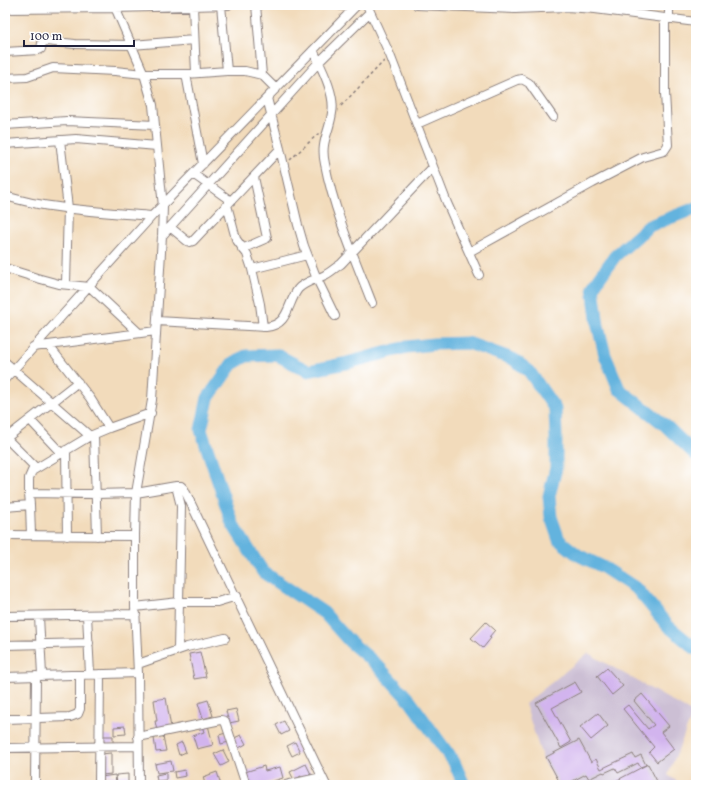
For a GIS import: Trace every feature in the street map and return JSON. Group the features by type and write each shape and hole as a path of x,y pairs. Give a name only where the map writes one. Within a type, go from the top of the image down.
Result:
{"street":[{"path":"221,5 227,71"},
{"path":"5,9 228,5"},
{"path":"256,5 262,75"},
{"path":"339,5 356,6"},
{"path":"417,5 515,9 595,9 696,22"},
{"path":"469,252 593,183 644,157 664,151 667,148 665,93 667,18 669,5"},
{"path":"193,6 196,73"},
{"path":"5,379 90,287 152,216 356,6"},
{"path":"114,7 144,74 153,105 163,206 151,413 136,493 134,536 138,664 139,785"},
{"path":"162,236 368,8 390,55 433,166 479,275"},
{"path":"5,52 37,51 40,49 42,42 46,41 75,44 132,45 194,40"},
{"path":"313,50 319,62 333,105 324,144 324,164 340,218 372,303"},
{"path":"5,78 26,77 53,68 144,74 186,74 246,71 262,75 276,89"},
{"path":"186,74 203,164"},
{"path":"417,124 522,79 529,83 553,117"},
{"path":"266,98 298,225 307,254 335,316"},
{"path":"5,125 67,121 155,125"},
{"path":"5,144 60,140 95,140 157,146"},
{"path":"60,140 68,208 66,284"},
{"path":"170,227 190,242 280,149"},
{"path":"157,321 263,327 272,327 280,323 298,290 307,283 337,267 433,166"},
{"path":"194,174 229,203 236,239 247,254 252,269 260,304 263,327"},
{"path":"242,248 267,238 254,177"},
{"path":"5,196 37,204 152,216"},
{"path":"252,269 307,254"},
{"path":"5,268 37,278 90,287 139,333"},
{"path":"33,347 156,331"},
{"path":"49,346 78,382 109,428"},
{"path":"5,362 92,435 97,536"},
{"path":"36,468 5,439 78,382"},
{"path":"31,535 30,474 36,468 92,435 151,413"},
{"path":"30,420 64,452 67,536"},
{"path":"176,486 181,506 178,650"},
{"path":"30,493 136,493 176,486 180,486 186,490 326,785"},
{"path":"5,507 30,505"},
{"path":"5,535 134,536"},
{"path":"5,616 87,615 136,610 179,602 217,602 236,596"},
{"path":"87,615 90,674"},
{"path":"35,785 35,718 40,644 39,616"},
{"path":"138,664 178,650 225,638"},
{"path":"5,645 89,643"},
{"path":"5,677 138,673"},
{"path":"99,785 98,747 100,674"},
{"path":"5,719 70,717 78,714 80,709 80,675"},
{"path":"5,748 98,747 138,742 220,720 225,721 246,785"},
{"path":"286,785 322,777"}],"path":[{"path":"332,114 390,55"},
{"path":"284,165 329,123"}],"shaded area":[{"path":"588,653 693,713 668,775 682,785 558,785 543,760 525,704"}],"building":[{"path":"486,622 495,630 483,648 471,638"},
{"path":"200,652 206,677 194,679 189,654"},
{"path":"607,668 623,686 612,695 597,676"},
{"path":"575,682 581,692 552,708 571,742 561,748 536,703"},
{"path":"642,694 669,726 661,732 674,749 657,762 649,752 654,747 623,709 628,705 648,729 654,725 634,701"},
{"path":"166,698 171,728 157,731 154,700"},
{"path":"208,700 213,716 203,719 198,703"},
{"path":"236,709 239,721 229,723 226,711"},
{"path":"598,713 608,726 591,740 580,727"},
{"path":"284,721 289,731 281,735 276,725"},
{"path":"208,725 213,745 197,749 193,736 204,732 202,726"},
{"path":"125,726 126,734 114,735 114,727"},
{"path":"226,733 229,742 221,744 219,735"},
{"path":"241,735 246,744 237,749 232,739"},
{"path":"102,736 113,736 113,744 102,745"},
{"path":"163,736 166,751 156,752 154,738"},
{"path":"579,740 591,762 596,759 601,769 633,754 635,758 641,755 646,765 640,767 638,763 618,773 615,768 589,779 586,774 569,783 568,781 561,785 546,757"},
{"path":"182,742 186,752 179,755 176,745"},
{"path":"295,742 300,752 292,756 287,746"},
{"path":"223,750 229,762 221,766 214,754"},
{"path":"111,753 111,774 102,775 101,754"},
{"path":"171,761 173,771 157,773 155,764"},
{"path":"306,764 311,774 302,779 301,776 294,780 290,772"},
{"path":"648,764 659,785 608,785"},
{"path":"264,766 265,771 280,767 283,778 264,785 259,785 258,783 249,785 245,772"},
{"path":"185,770 186,776 175,778 174,772"},
{"path":"217,772 221,785 212,785 211,782 205,784 203,777"},
{"path":"166,773 166,780 157,781 156,775"},
{"path":"128,774 128,784 117,785 116,775"},
{"path":"115,775 116,784 102,785 101,777"},
{"path":"167,782 168,785 155,784"}],"waterway":[{"path":"696,208 649,226 615,256 593,287 598,326 605,355 619,389 666,426 696,455"},
{"path":"464,785 454,762 410,701 377,665 349,641 324,613 263,572 232,523 201,430 208,398 232,364 246,356 277,355 308,371 347,363 407,347 434,344 468,343 513,359 529,371 555,409 556,468 549,496 551,517 559,540 578,555 603,567 637,589 668,626 696,649"}]}
